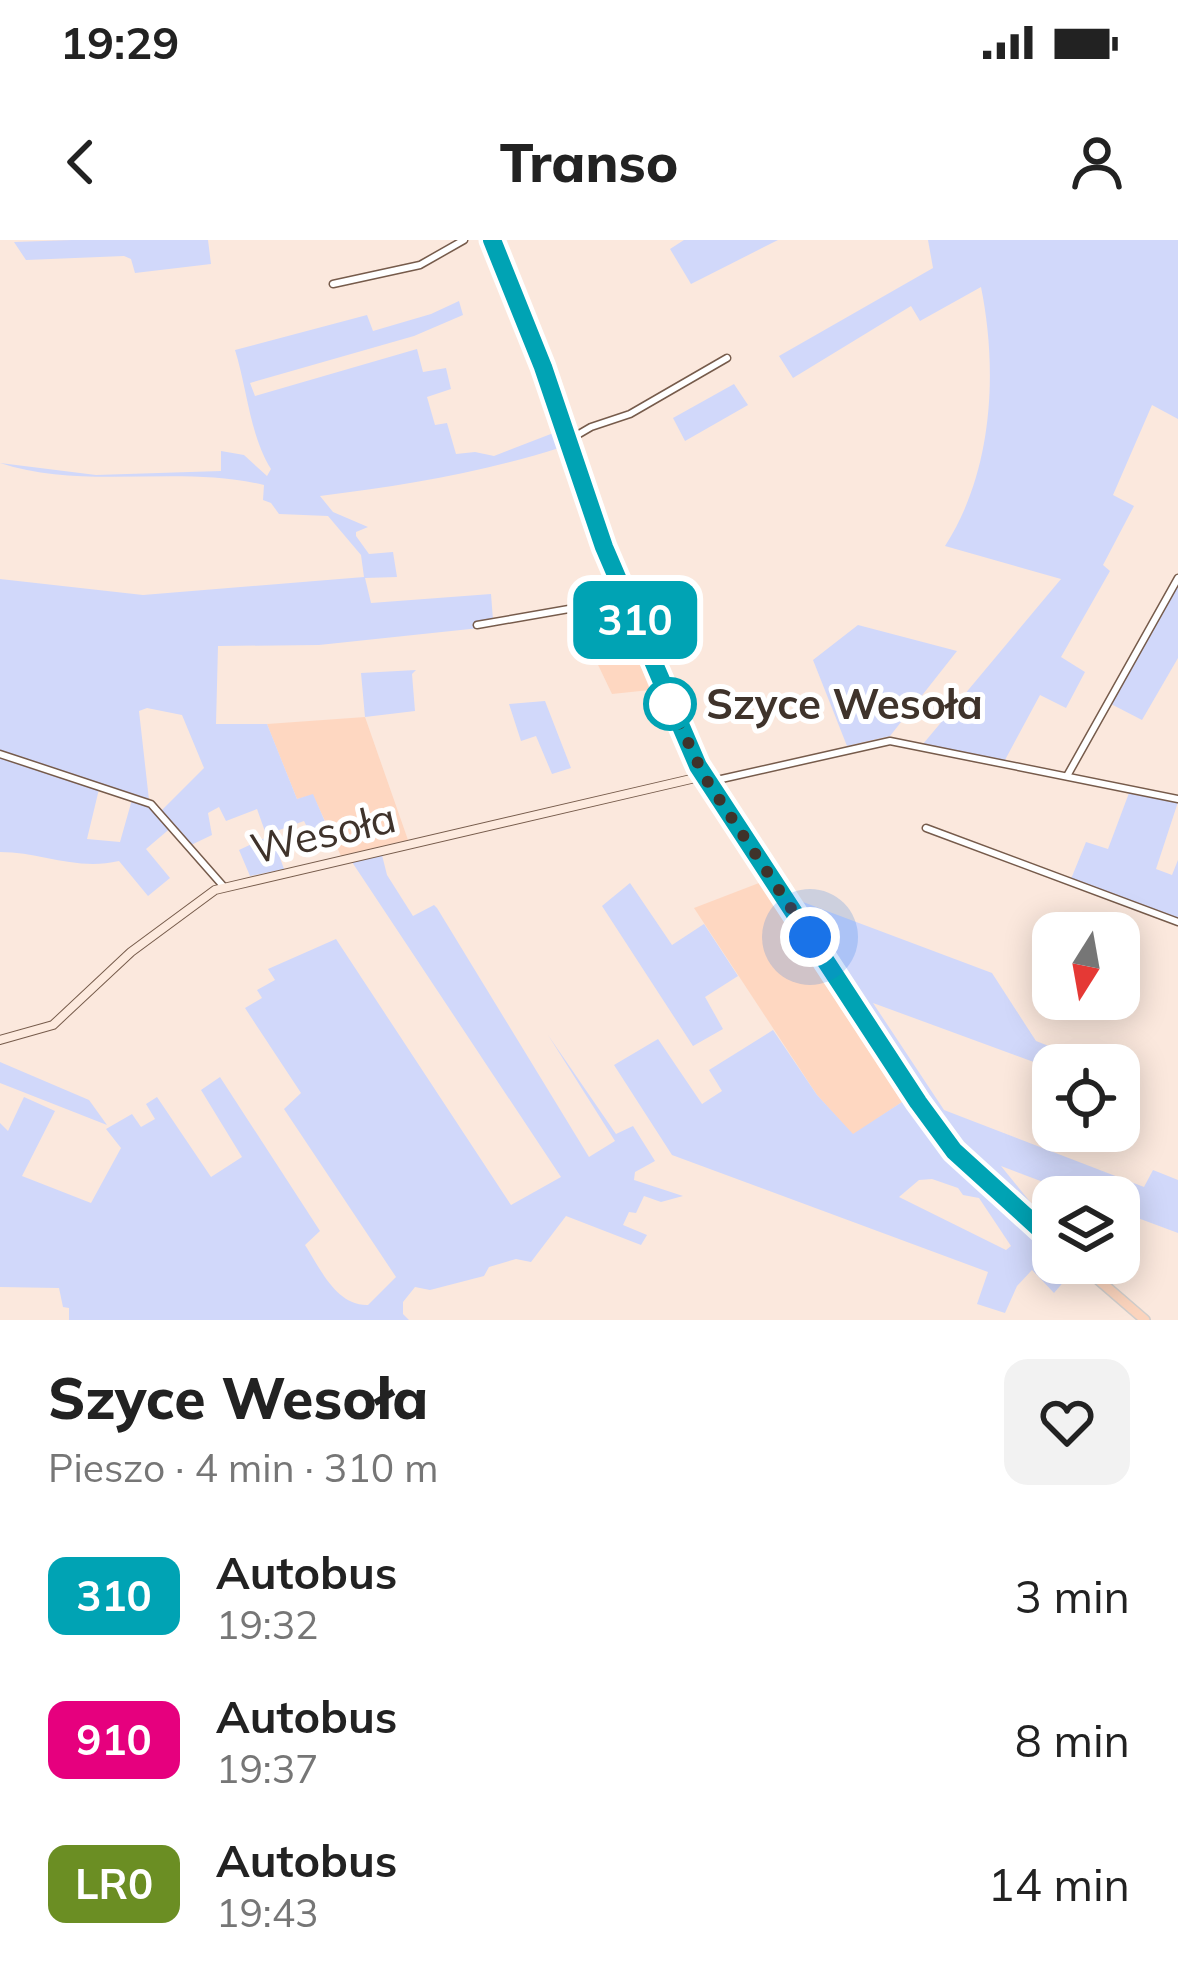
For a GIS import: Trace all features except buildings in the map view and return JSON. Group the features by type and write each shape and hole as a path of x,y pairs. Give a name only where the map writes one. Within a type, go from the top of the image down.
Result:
{"main road":[{"path":"492,240 626,598 706,779 930,1119 976,1173 1032,1222"},
{"path":"1103,1284 1145,1320"}],"street":[{"path":"333,284 420,265 464,240"},
{"path":"567,441 630,414 728,358"},
{"path":"1067,776 1178,578"},
{"path":"477,625 626,598"},
{"path":"706,779 890,741 1178,799"},
{"path":"0,754 152,804 224,886"},
{"name":"Wesoła","path":"0,1040 53,1025 131,952 191,904 224,886 706,779"},
{"path":"926,828 1178,922"}],"shaded area":[{"path":"208,240 211,264 135,273 131,259 124,256 26,260 14,242"},
{"path":"684,240 778,240 691,284 670,249"},
{"path":"928,240 1178,240 1178,419 1152,405 1113,495 1134,506 1103,565 1110,571 1061,657 1085,672 1066,708 1040,695 1005,760 923,744 1061,579 945,546 973,486 987,420 989,352 981,287 920,321 911,306 793,378 779,356 933,268"},
{"path":"459,301 463,315 414,336 250,383 255,396 417,349 423,372 446,368 451,389 427,397 435,425 447,423 456,454 494,456 556,432 559,448 529,457 441,478 320,496 333,512 368,527 356,536 369,554 393,552 397,577 365,578 371,603 491,594 489,627 319,645 218,646 216,724 267,724 297,799 313,794 326,824 309,831 304,821 271,833 284,869 250,876 239,850 267,837 257,809 226,821 219,807 208,813 212,835 191,845 173,826 146,849 170,878 148,896 119,861 73,863 0,852 0,579 143,595 364,577 361,555 328,516 279,514 263,500 264,485 198,477 65,475 0,463 96,475 221,471 221,451 244,455 267,476 271,469 254,427 235,350 367,315 373,331","holes":["147,708 182,715 204,768 162,810 149,800 139,711","100,785 133,796 120,842 87,839"]},
{"path":"734,384 748,405 685,441 673,418"},
{"path":"1178,583 1178,658 1142,720 1111,704"},
{"path":"858,625 957,651 890,736 847,746 813,660"},
{"path":"627,630 650,690 612,694 589,646"},
{"path":"416,670 412,674 415,711 365,717 361,673"},
{"path":"545,701 571,768 552,774 536,736 521,741 509,704"},
{"path":"365,717 408,840 341,856 313,795 297,799 267,724"},
{"path":"1129,793 1178,802 1156,869 1172,875 1178,860 1178,920 1071,879 1086,842 1108,849"},
{"path":"382,855 387,875 413,916 434,905 437,908 589,1157 615,1141 548,1035 616,1134 633,1126 655,1161 635,1172 634,1180 683,1196 661,1202 644,1196 636,1213 629,1212 623,1225 647,1235 641,1245 566,1216 531,1262 516,1259 489,1267 484,1276 430,1290 415,1287 403,1302 403,1314 409,1320 69,1320 59,1288 0,1287 0,1123 8,1131 24,1097 55,1111 22,1176 91,1203 121,1148 106,1129 132,1114 141,1127 155,1119 146,1104 157,1097 211,1177 242,1157 201,1090 220,1077 320,1231 305,1245 330,1284 347,1299 368,1305 396,1277 284,1109 301,1093 245,1008 262,998 257,990 275,980 268,969 336,939 511,1205 561,1177 352,862"},
{"path":"630,883 672,945 704,924 738,976 705,997 723,1029 693,1046 602,906"},
{"path":"759,883 902,1102 853,1135 817,1095 694,908"},
{"path":"803,902 992,973 1036,1041 1044,1044 1032,1044 1032,1061 873,1003 944,1110 1032,1144 1032,1152 1053,1152 1115,1176 1032,1178 1001,1166 1032,1204 1032,1215 965,1151 879,1030"},
{"path":"773,1030 817,1095 853,1134 902,1102 960,1173 1032,1237 1032,1270 1017,1286 1005,1313 977,1304 988,1272 672,1155 614,1065 658,1039 702,1104 722,1091 709,1070","holes":["932,1179 958,1188 963,1195 979,1198 1011,1246 1006,1250 899,1197 919,1180"]},
{"path":"0,1062 89,1100 107,1125 0,1083"},
{"path":"1153,1170 1178,1180 1178,1233 1140,1219 1140,1185 1144,1187"}],"bus line":[{"name":"310","path":"492,240 543,367 604,547 704,776 918,1102 954,1151 1032,1223"}],"place":[{"name":"Szyce Wesoła","path":"670,704"}],"route":[{"path":"670,704 704,776 810,937"}]}
